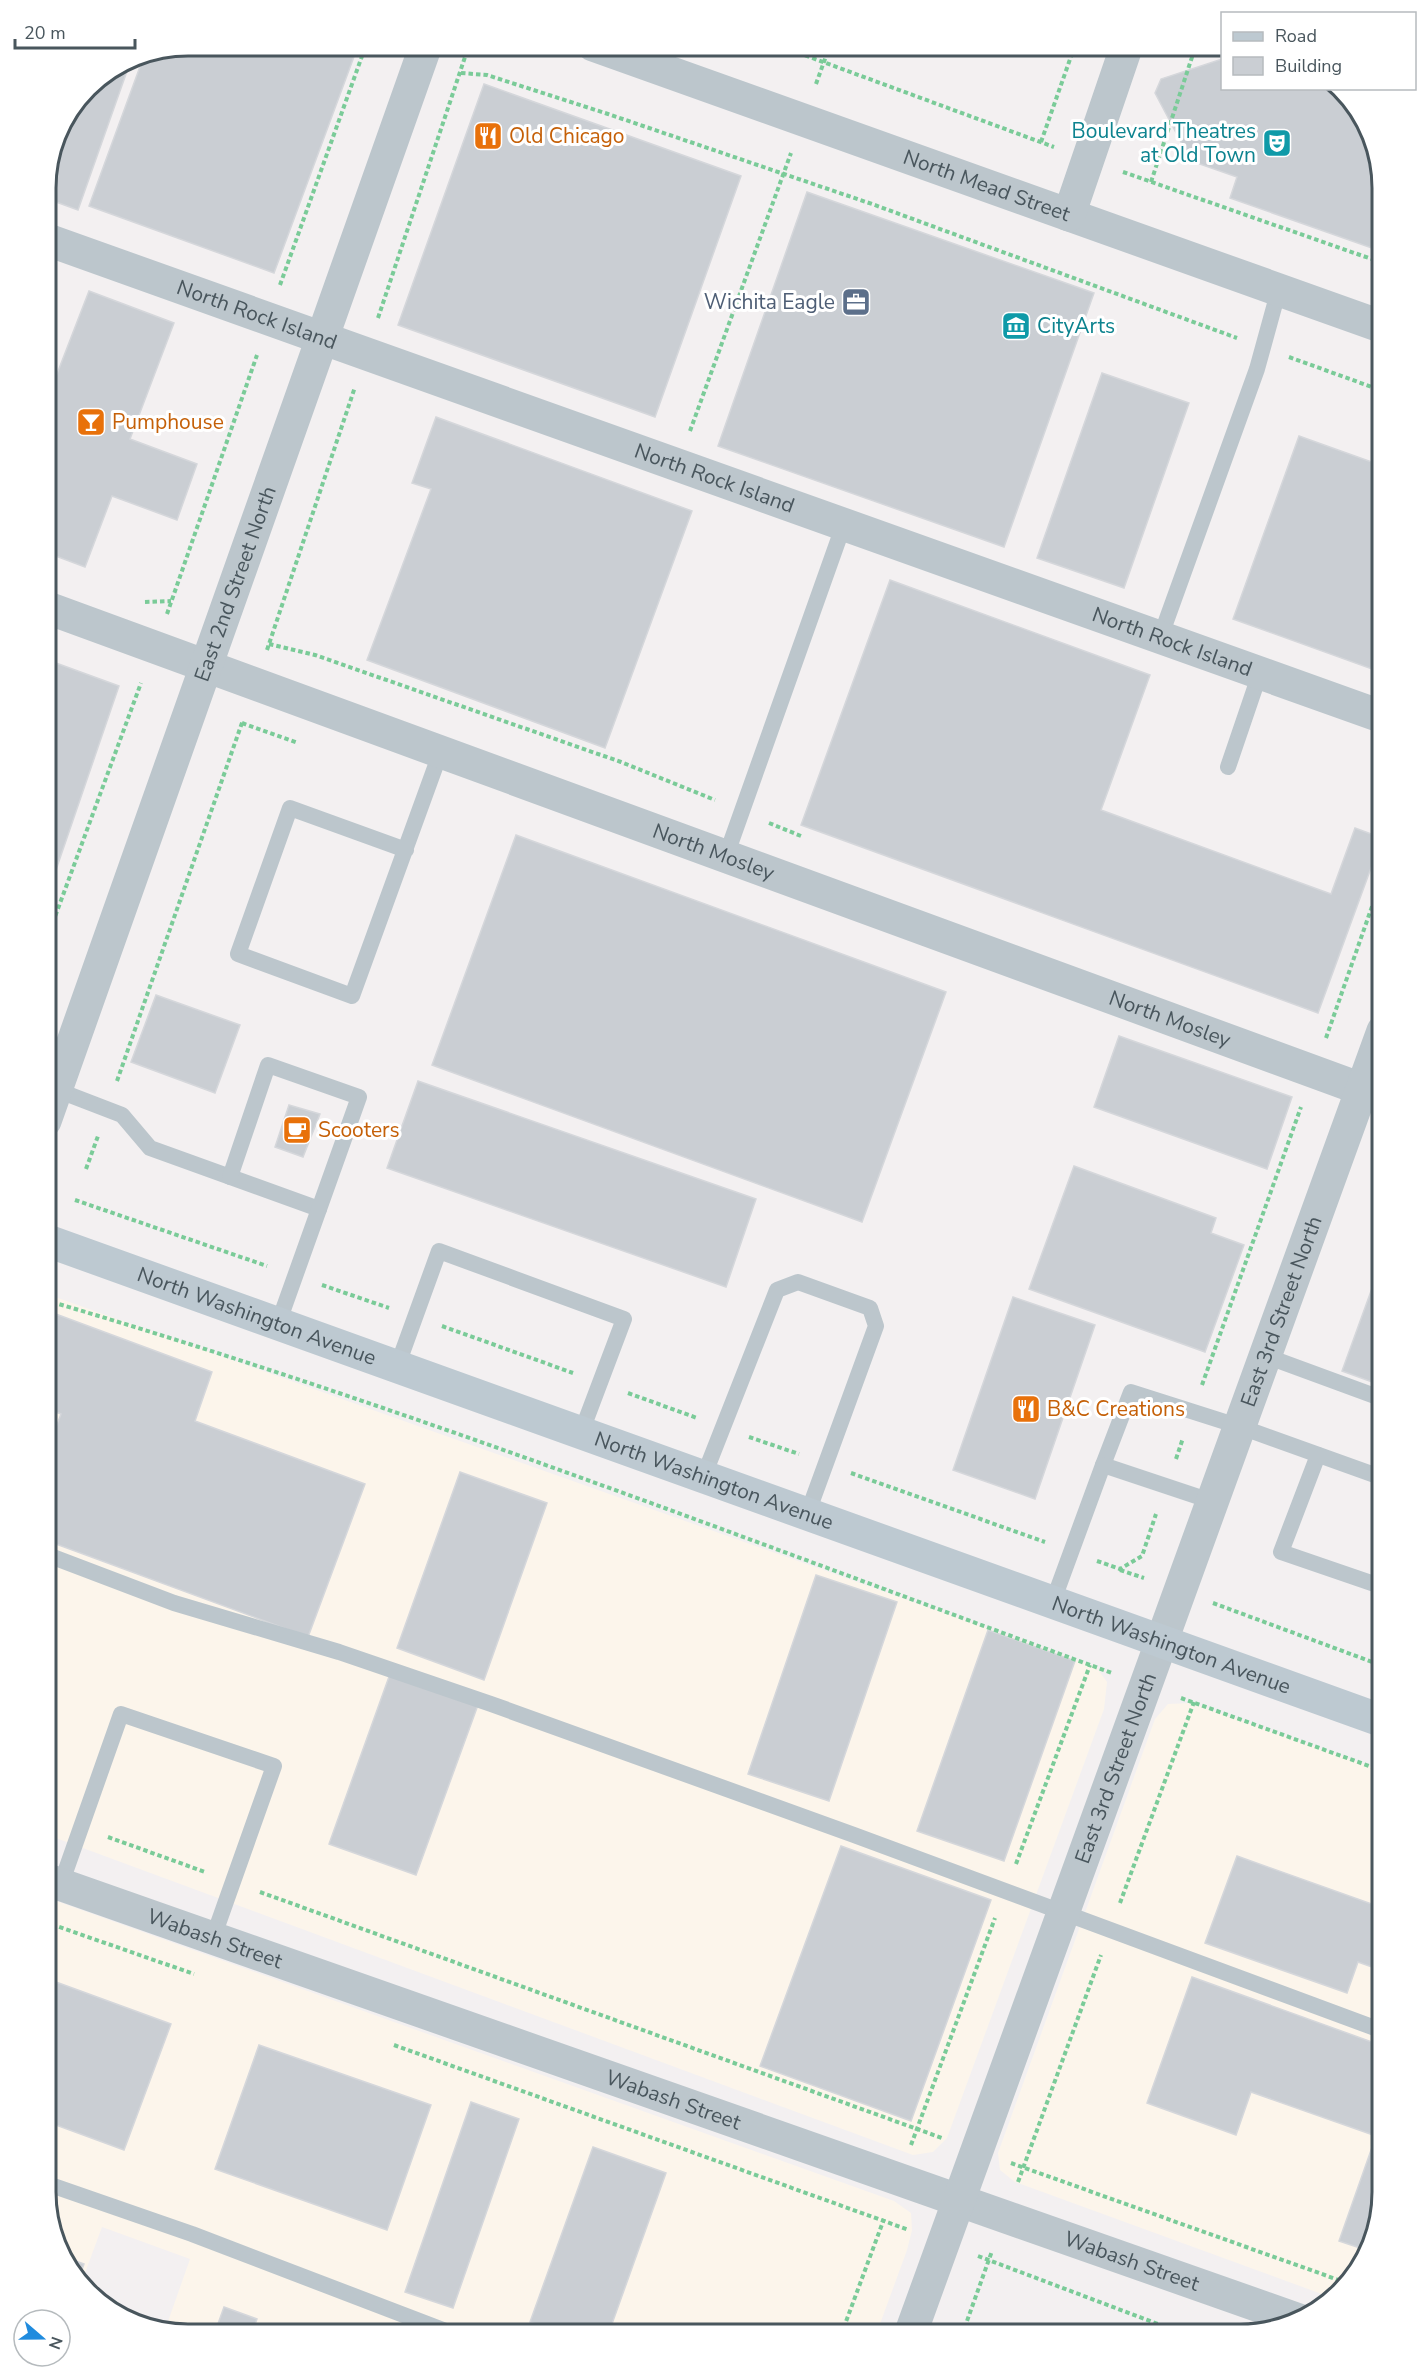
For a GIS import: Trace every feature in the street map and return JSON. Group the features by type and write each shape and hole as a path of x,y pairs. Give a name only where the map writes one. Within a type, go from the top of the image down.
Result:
{"main road":[{"name":"North Washington Avenue","path":"56,1244 1052,1604 1372,1717"}],"street":[{"name":"East 2nd Street North","path":"57,1090 422,56"},
{"name":"North Mead Street","path":"625,56 1372,323"},
{"path":"1069,215 1123,56"},
{"name":"North Rock Island","path":"56,243 1372,713"},
{"name":"North Mosley","path":"56,611 1372,1093"},
{"name":"East 3rd Street North","path":"914,2324 1266,1356 1372,1095"},
{"name":"Wabash Street","path":"56,1883 1288,2316"}],"lane":[{"path":"1160,638 1263,347 1279,289"},
{"path":"726,856 844,524"},
{"path":"1228,767 1260,673"},
{"path":"405,850 290,808 238,954 352,996 441,751"},
{"path":"230,1177 268,1065 359,1097 278,1324"},
{"path":"57,1090 122,1115 150,1148 319,1209"},
{"path":"397,1367 439,1251 450,1255 624,1319 581,1434"},
{"path":"703,1478 777,1290 798,1282 870,1308 876,1326 807,1515"},
{"path":"1266,1356 1372,1395"},
{"path":"1052,1604 1131,1392 1241,1427 1372,1474"},
{"path":"1318,1455 1281,1552 1372,1583"},
{"path":"1102,1465 1214,1502"},
{"path":"56,1558 174,1604 421,1679 1372,2027"},
{"path":"56,1876 81,1827 122,1714 274,1766 213,1938"},
{"path":"56,2187 192,2234 427,2324"}],"path":[{"path":"56,914 155,646 362,56"},
{"path":"86,1169 256,683 465,56"},
{"path":"1041,142 1072,56"},
{"path":"1151,182 1192,56"},
{"path":"460,73 487,75 783,174 1372,387"},
{"path":"689,432 803,118"},
{"path":"269,644 315,655 599,754 801,836"},
{"path":"56,1303 208,1348 617,1490 1372,1767"},
{"path":"1120,1569 1372,1662"},
{"path":"845,2324 1090,1665"},
{"path":"966,2324 1194,1702"},
{"path":"56,1818 1340,2280"},
{"path":"56,1926 200,1976"},
{"path":"389,2043 884,2220 1157,2324"}],"shaded area":[{"path":"56,1298 1096,1667 1107,1682 1104,1709 947,2138 933,2152 913,2155 56,1838"},
{"path":"1191,1703 1372,1767 1371,2210 1366,2235 1359,2251 1340,2280 1324,2295 1015,2182 1000,2170 998,2153 1155,1719 1168,1704"},
{"path":"56,1901 894,2201 911,2213 912,2230 880,2324 179,2324 168,2323 190,2259 102,2227 84,2275 62,2235 57,2210"}],"building":[{"path":"179,56 354,56 274,273 89,206 141,64"},
{"name":"Boulevard Theatres at Old Town","path":"1221,59 1221,90 1330,90 1350,114 1359,129 1368,153 1372,187 1372,248 1230,198 1237,177 1191,161 1155,93 1161,79"},
{"path":"127,70 78,210 56,202 56,179 60,153 73,121 88,100 107,83"},
{"path":"484,84 741,176 655,417 398,325"},
{"path":"807,192 1094,293 1004,547 718,446"},
{"name":"Pumphouse","path":"89,291 174,323 130,439 197,464 177,520 112,496 85,567 56,556 56,376"},
{"path":"1102,373 1189,403 1124,588 1037,558"},
{"path":"436,417 692,511 605,748 367,660 431,489 412,483"},
{"path":"1299,436 1372,462 1372,669 1233,619"},
{"path":"890,580 1150,675 1101,810 1331,894 1355,828 1372,834 1372,865 1318,1013 801,825"},
{"path":"56,663 119,686 56,870"},
{"path":"516,835 946,992 862,1222 432,1065"},
{"path":"156,995 240,1025 215,1093 131,1062"},
{"path":"1119,1036 1292,1097 1267,1169 1094,1107"},
{"path":"418,1081 756,1199 726,1287 387,1168"},
{"name":"Scooters","path":"289,1105 320,1114 303,1157 275,1147"},
{"path":"1074,1166 1216,1218 1211,1233 1244,1245 1205,1352 1029,1289"},
{"path":"1372,1288 1372,1382 1342,1371"},
{"path":"1013,1297 1095,1325 1035,1499 953,1470"},
{"path":"56,1314 212,1372 195,1421 365,1484 308,1637 56,1544 56,1427 61,1414 56,1412"},
{"path":"460,1472 547,1503 484,1680 397,1648"},
{"path":"816,1575 897,1602 829,1801 748,1774"},
{"path":"988,1630 1075,1661 1004,1861 917,1831"},
{"path":"390,1674 478,1705 416,1875 329,1844"},
{"path":"841,1846 991,1900 911,2121 760,2066"},
{"path":"1237,1856 1372,1904 1372,1967 1358,1962 1347,1993 1205,1943"},
{"path":"1192,1977 1372,2042 1372,2135 1251,2092 1236,2135 1147,2103"},
{"path":"56,1982 171,2024 124,2150 56,2125"},
{"path":"259,2045 431,2105 387,2230 215,2169"},
{"path":"471,2102 519,2119 453,2308 405,2292"},
{"path":"593,2147 666,2173 612,2324 535,2324 530,2322"},
{"path":"1372,2147 1371,2210 1366,2235 1360,2248 1339,2241"},
{"path":"75,2261 84,2264 82,2271"},
{"path":"224,2307 257,2319 255,2324 218,2324"}],"place":[{"name":"Old Chicago","path":"488,136"},
{"name":"Boulevard Theatres at Old Town","path":"1277,143"},
{"name":"Wichita Eagle","path":"856,302"},
{"name":"CityArts","path":"1016,326"},
{"name":"Pumphouse","path":"91,422"},
{"name":"Scooters","path":"297,1130"},
{"name":"B&C Creations","path":"1026,1409"}]}
